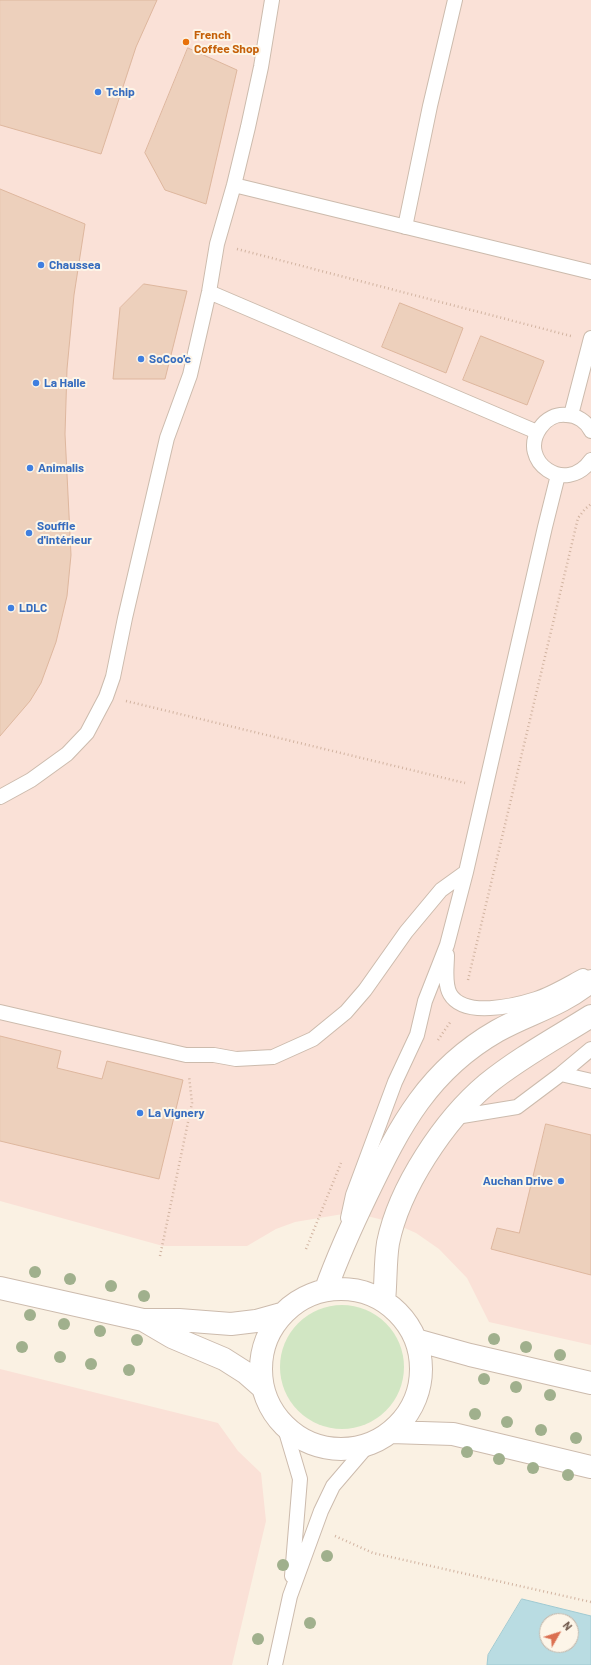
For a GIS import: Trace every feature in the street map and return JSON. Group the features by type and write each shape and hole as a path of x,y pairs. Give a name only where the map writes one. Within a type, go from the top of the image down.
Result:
{"street":[{"path":"326,1289 342,1248 385,1156 406,1118 428,1087 453,1062 498,1031 553,1006 591,981"},
{"path":"384,1301 388,1245 395,1217 407,1188 427,1154 456,1117 486,1085 515,1064 591,1016"},
{"path":"0,1288 143,1320 179,1320 231,1324 256,1321 282,1314"},
{"path":"346,1288 366,1292 384,1301 403,1318 416,1340 421,1365 419,1390 408,1414 391,1432 369,1444 347,1449 324,1448 302,1439 284,1425 270,1408 262,1387 260,1361 267,1336 282,1314 302,1298 326,1289 346,1288"},
{"path":"143,1320 172,1337 224,1360 246,1373 262,1387"},
{"path":"416,1340 470,1355 591,1383"},
{"path":"391,1432 453,1434 591,1467"}],"lane":[{"path":"0,797 31,780 66,754 87,733 106,697 113,677 125,618 167,438 190,375 209,292 217,244 234,185 261,67 272,0"},
{"path":"405,227 430,106 455,0"},
{"path":"234,185 591,272"},
{"path":"209,292 537,432"},
{"path":"571,415 591,339"},
{"path":"591,431 581,420 571,415 561,415 551,417 543,423 537,432 534,442 537,459 543,467 558,475 568,476 578,473 586,467 591,460"},
{"path":"342,1248 353,1195 395,1082 417,1035 426,1001 447,945 466,872 544,526 558,475"},
{"path":"0,1012 186,1055 206,1055 236,1059 272,1057 313,1039 346,1012 406,932 441,890 466,872"},
{"path":"447,945 448,987 451,995 461,1004 473,1008 490,1008 536,999 591,972"},
{"path":"456,1117 517,1107 591,1049"},
{"path":"561,1074 591,1082"},
{"path":"275,1665 290,1596 300,1479 284,1425"},
{"path":"290,1596 314,1529 333,1486 369,1444"}],"path":[{"path":"217,244 591,339"},
{"path":"106,697 470,784"},
{"path":"160,1256 192,1103 186,1055"},
{"path":"335,1536 374,1553 591,1602"}],"shaded area":[{"path":"0,0 591,0 591,1345 489,1322 467,1278 439,1249 416,1233 391,1222 367,1216 343,1214 295,1222 276,1229 247,1246 163,1246 0,1201"},
{"path":"0,1369 218,1423 238,1451 261,1473 266,1521 232,1665 0,1665"}],"green space":[{"path":"348,1305 366,1309 377,1315 390,1327 400,1343 404,1367 400,1391 394,1402 382,1415 360,1427 336,1429 318,1425 307,1419 294,1407 282,1385 280,1361 284,1343 290,1332 302,1319 324,1307"}],"water":[{"path":"522,1599 579,1613 539,1613 539,1653 579,1653 579,1613 591,1616 591,1665 487,1665 488,1655"}],"building":[{"path":"0,0 157,0 136,47 101,154 0,125"},
{"path":"188,48 237,70 206,204 165,190 145,153"},
{"path":"0,189 85,224 74,295 67,369 65,434 71,555 67,596 56,642 41,683 30,701 0,736"},
{"path":"144,284 187,291 165,379 113,379 120,308"},
{"path":"400,303 463,328 446,373 382,347"},
{"path":"481,336 544,361 527,405 463,380"},
{"path":"0,1036 61,1051 57,1068 102,1079 107,1061 183,1080 159,1179 0,1141"},
{"name":"Auchan Drive","path":"546,1124 591,1135 591,1275 491,1249 497,1228 519,1233"}],"place":[{"name":"French Coffee Shop","path":"186,42"},
{"name":"Tchip","path":"98,92"},
{"name":"Chaussea","path":"41,265"},
{"name":"SoCoo'c","path":"141,359"},
{"name":"La Halle","path":"36,383"},
{"name":"Animalis","path":"30,468"},
{"name":"Souffle d'intérieur","path":"29,533"},
{"name":"LDLC","path":"11,608"},
{"name":"La Vignery","path":"140,1113"},
{"name":"Auchan Drive","path":"561,1181"}]}
